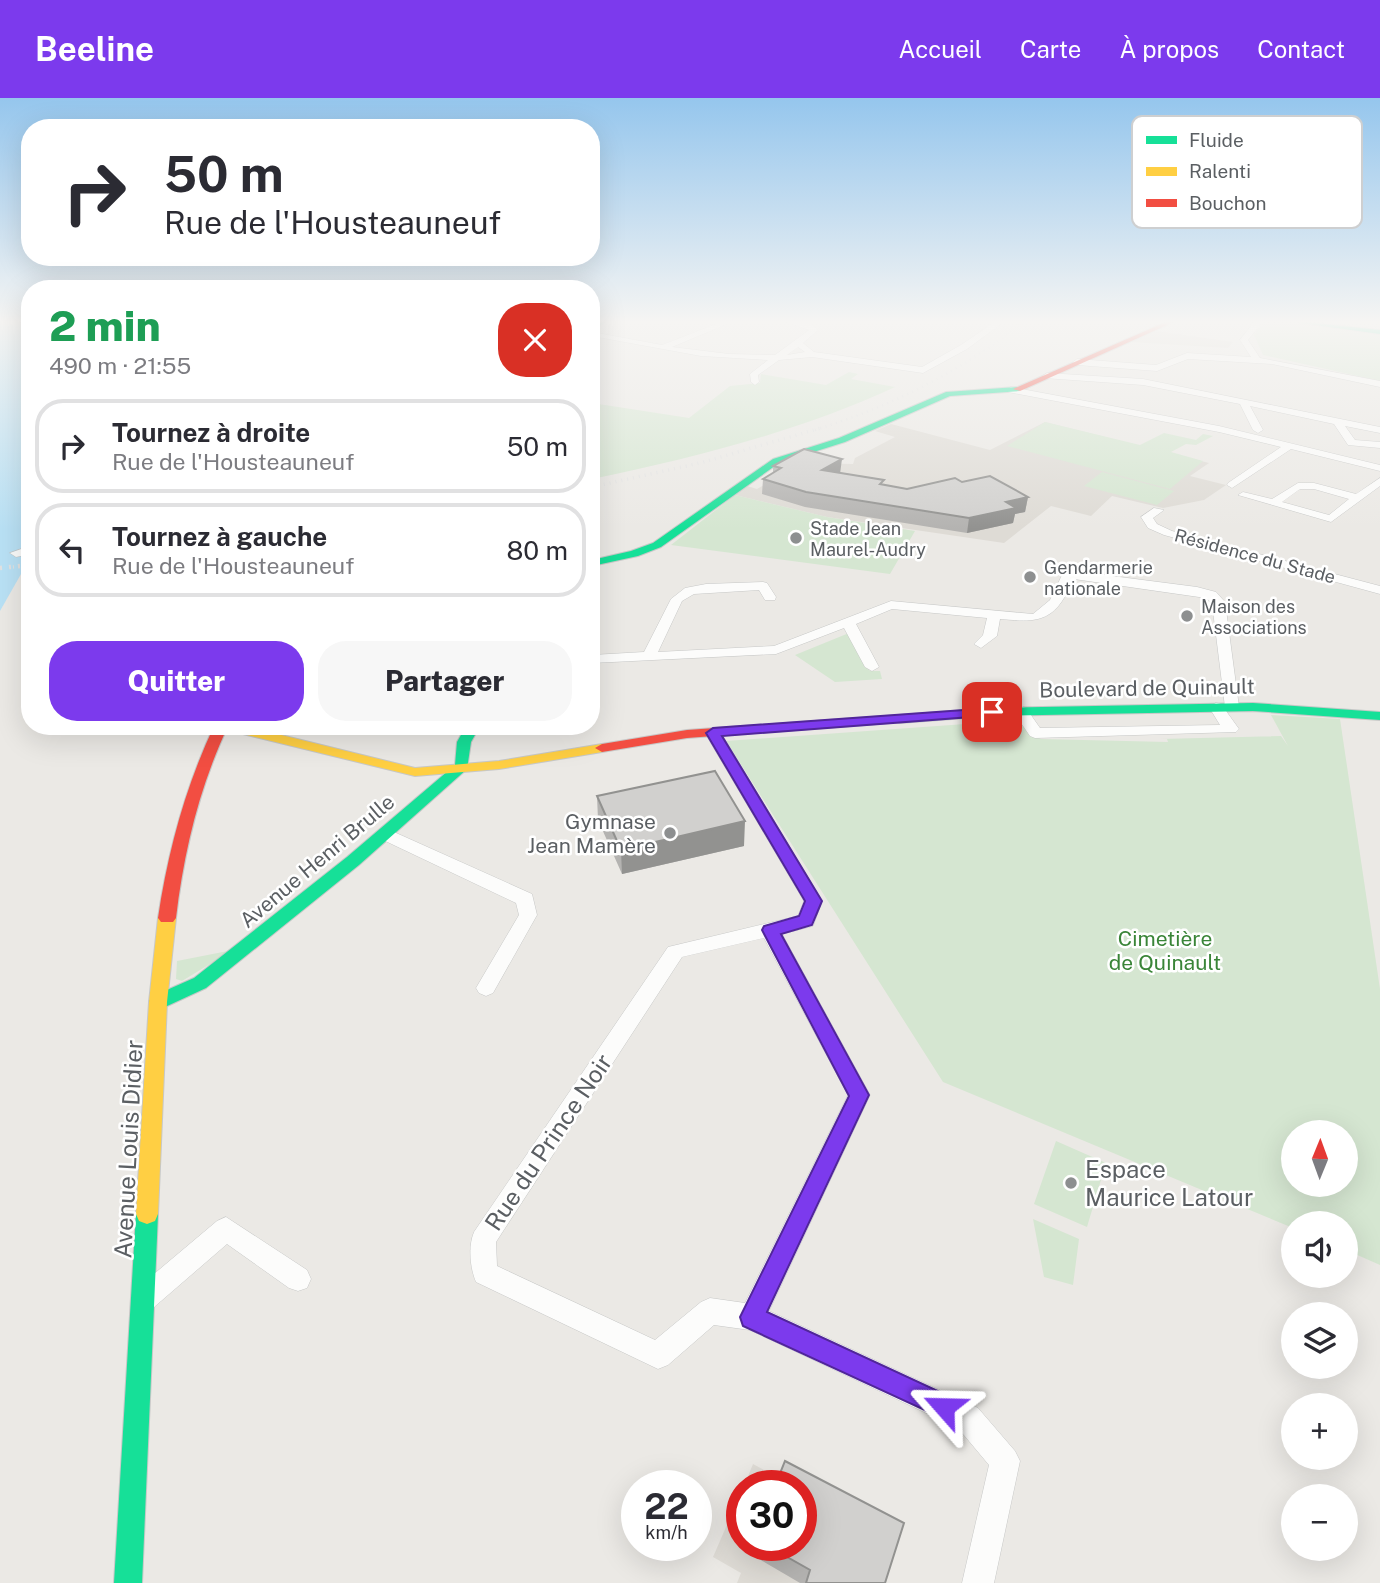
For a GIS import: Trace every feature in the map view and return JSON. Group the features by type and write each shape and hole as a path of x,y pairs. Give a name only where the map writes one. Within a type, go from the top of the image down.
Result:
{"street":[{"path":"600,561 634,554 657,545 776,461 842,440 948,394 1007,390"},
{"path":"1014,390 1157,416 1380,468"},
{"path":"1093,390 1096,406"},
{"path":"1165,390 1168,399"},
{"path":"1184,390 1379,428"},
{"path":"1243,402 1265,440"},
{"path":"1337,421 1352,443"},
{"path":"1352,443 1379,428"},
{"path":"1243,435 1258,430"},
{"path":"1352,443 1380,445"},
{"path":"1232,485 1289,446"},
{"path":"1243,495 1331,519 1380,481"},
{"path":"1274,503 1298,486 1314,486 1357,498"},
{"name":"Résidence du Stade","path":"1158,510 1147,517 1152,526 1168,533 1380,590"},
{"path":"16,553 21,552"},
{"path":"600,659 776,650 891,606 1035,618 1046,614 1062,592 1066,578 1073,575 1196,591 1211,595 1219,601 1228,699 1224,707 1231,729 1035,733 1021,711"},
{"path":"649,656 677,599 690,591 763,586 770,597"},
{"path":"981,644 990,636 993,614"},
{"path":"848,622 872,667"},
{"name":"Boulevard de Quinault","path":"263,735 415,772 499,765 668,737 1021,711 1224,707 1303,709 1380,716"},
{"path":"1139,709 1151,731"},
{"path":"713,733 813,901 806,920 770,930 859,1095 752,1317 968,1418 983,1435 1005,1461 978,1583"},
{"name":"Avenue Louis Didier","path":"128,1583 158,1002 176,846 191,794 217,735"},
{"path":"462,766 464,742 468,735"},
{"name":"Avenue Henri Brulle","path":"158,1002 200,983 385,834 462,766"},
{"path":"415,772 429,781 431,792"},
{"path":"385,834 525,899 528,915 486,988"},
{"name":"Rue du Prince Noir","path":"752,1317 710,1311 658,1355 485,1273 483,1240 675,952 770,930"},
{"path":"144,1299 226,1229 298,1279"}],"shaded area":[{"path":"1045,422 1209,463 1190,476 1226,485 1204,500 1163,508 1112,496 1091,516 1051,506 1004,543 827,517 735,495 747,486 757,489 803,463 853,464 855,458 895,437 875,431 891,424 990,450"},
{"path":"753,1464 764,1470 751,1470"},
{"path":"726,1527 726,1561 775,1561 800,1583 737,1583 741,1573 713,1557"}],"green space":[{"path":"724,390 888,390 822,417 746,442 600,477 600,404 689,418"},
{"path":"1045,422 1140,445 1164,433 1196,440 1203,434 1213,436 1196,445 1186,444 1171,452 1203,461 1170,489 1007,446"},
{"path":"1102,472 1174,491 1157,505 1084,486"},
{"name":"Stade Jean Maurel-Audry","path":"735,495 827,517 915,531 890,574 671,545"},
{"path":"849,633 870,671 880,671 882,679 835,682 795,655"},
{"name":"Cimetière de Quinault","path":"1271,715 1340,719 1380,989 1380,1265 1358,1255 1358,1211 1281,1211 1281,1223 943,1082 726,741 1020,720 1027,732 1041,739 1168,742 1167,739 1160,739 1281,736 1288,746"},
{"path":"233,950 182,981 176,979 177,961"},
{"name":"Espace Maurice Latour","path":"1056,1141 1106,1163 1087,1227 1034,1204"},
{"name":"Espace Maurice Latour","path":"1033,1219 1079,1239 1073,1285 1044,1277"}],"water":[{"path":"0,390 21,390 21,574 0,611"}],"building":[{"path":"804,449 842,459 822,470 884,480 880,484 907,489 955,478 962,482 990,476 1028,497 1006,502 1016,508 969,518 806,492 763,479 781,468 773,466"},
{"path":"715,771 745,821 621,850 597,796"},
{"path":"785,1461 802,1470 781,1470"},
{"path":"817,1478 904,1523 885,1583 806,1583 810,1570 794,1561 817,1561"}],"railway":[{"path":"820,428 914,390"},
{"path":"600,485 700,463 820,428"},
{"path":"815,430 820,428"},
{"path":"0,568 21,566"},
{"path":"13,567 21,566"}],"traffic: fast":[{"path":"600,561 634,554 657,545 776,461 842,440 949,394 999,390"},
{"path":"899,719 992,712 1253,707 1380,716"},
{"path":"158,1002 200,983 353,861 462,766 464,742 468,735"},
{"path":"128,1583 147,1214"}],"traffic: slow":[{"path":"263,735 415,772 499,765 602,748"},
{"path":"147,1214 158,1002 167,918"}],"traffic: jam":[{"path":"602,748 687,734 899,719"},
{"path":"167,918 174,868 185,820 217,735"}],"place":[{"name":"Stade Jean Maurel-Audry","path":"796,538"},
{"name":"Gendarmerie nationale","path":"1030,577"},
{"name":"Maison des Associations","path":"1187,616"},
{"name":"Gymnase Jean Mamère","path":"670,833"},
{"name":"Espace Maurice Latour","path":"1071,1183"}],"route":[{"path":"944,1407 752,1317 859,1095 770,930 806,920 813,901 713,733 992,712"}]}
